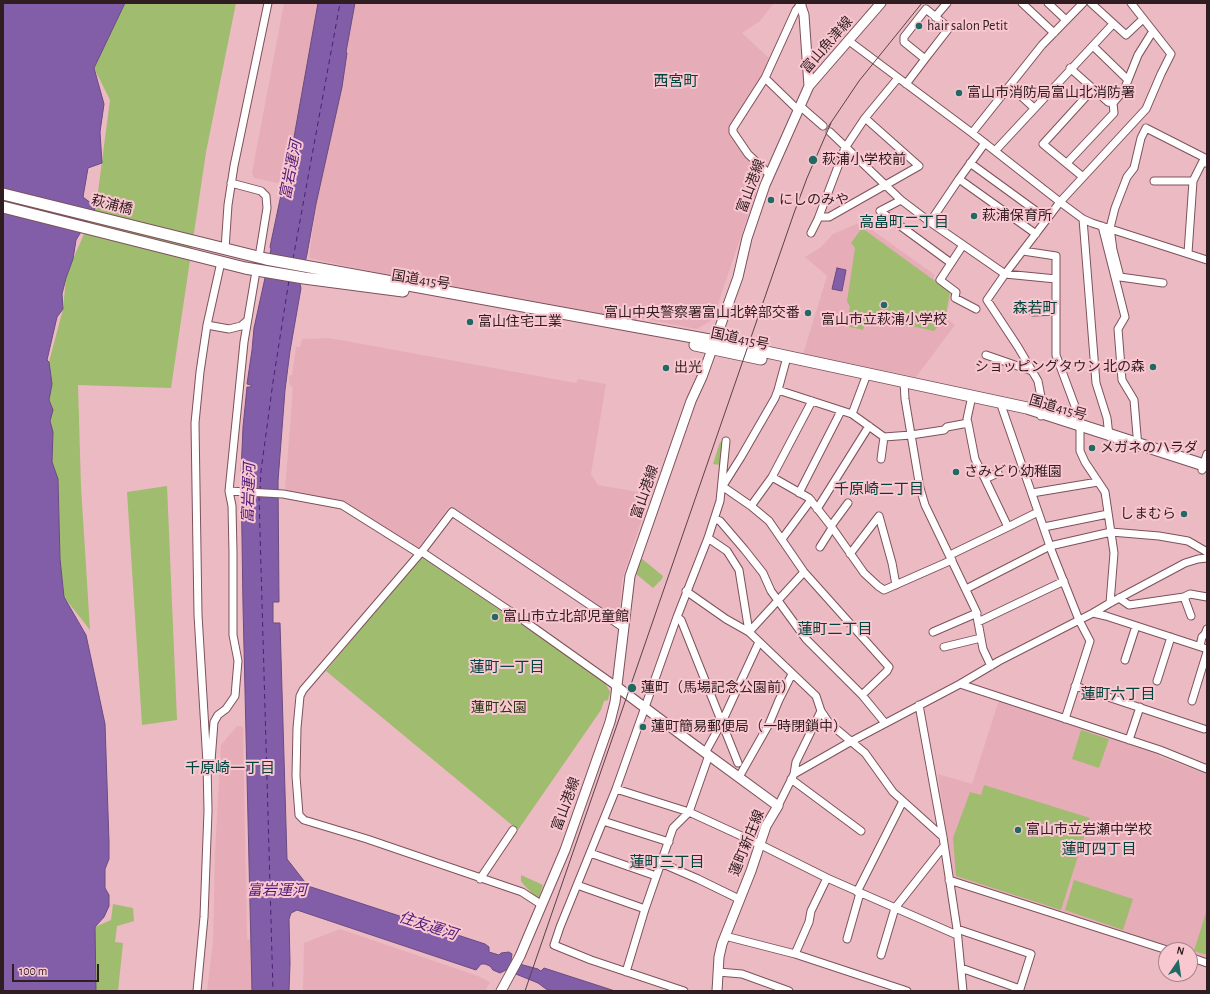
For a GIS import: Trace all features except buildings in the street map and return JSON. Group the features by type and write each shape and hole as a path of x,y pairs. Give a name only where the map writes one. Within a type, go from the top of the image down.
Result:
{"highway":[{"name":"萩浦橋","path":"3,194 220,248"},
{"name":"萩浦橋","path":"3,207 217,261"},
{"name":"国道415号","path":"220,248 260,264 304,278 408,292 713,345"},
{"name":"国道415号","path":"217,261 306,266 786,360 1041,415 1138,446 1205,465"}],"main road":[{"name":"富山港線","path":"501,991 520,956 565,850 610,722 615,702 630,576 691,401 702,376 738,277 747,238 769,174 809,86 804,15 801,3"},
{"name":"富山魚津線","path":"809,86 881,3"},
{"name":"蓮町新庄線","path":"616,686 778,806 766,826 761,845 725,936 719,958 717,991"}],"street":[{"path":"220,248 231,183 268,3"},
{"path":"769,174 753,160 733,132 733,128 765,78 796,10 801,3"},
{"path":"935,17 947,3"},
{"path":"1022,3 1054,33"},
{"path":"1048,3 1066,20"},
{"path":"972,133 1042,45 1083,3"},
{"path":"1091,3 1126,35 1143,19"},
{"path":"1041,415 1038,381 987,300 1060,202 1146,108 1171,54 1131,3"},
{"path":"906,84 949,28 926,9 904,37 904,42 925,59"},
{"path":"995,150 1070,68 1113,24"},
{"path":"1067,163 1114,113 1113,103 1124,90 1138,55 1153,31"},
{"path":"849,40 995,150 1083,219 1207,260"},
{"path":"1093,46 1128,80"},
{"path":"1070,68 1108,102 1113,103"},
{"path":"765,78 799,108 823,126"},
{"path":"811,233 819,217 845,148 865,118 898,78"},
{"path":"1010,86 1034,108"},
{"path":"1083,177 1043,144 1093,89"},
{"path":"819,217 829,217 919,166 865,118"},
{"path":"1163,283 1120,277 1113,250 1110,228 1127,177 1134,168 1141,138 1146,128 1205,160 1193,181 1188,253"},
{"path":"830,132 901,200 1005,274 1056,279"},
{"path":"930,222 958,178 985,143"},
{"path":"970,163 1047,219"},
{"path":"958,178 1036,234"},
{"path":"1154,181 1193,181"},
{"path":"207,763 211,761 214,722 218,715 226,709 235,696 238,661 233,636 232,506 229,491 236,413 247,321 260,264 267,208 266,196 261,191 231,183"},
{"path":"901,200 880,211 951,263"},
{"path":"1083,219 1096,383 1107,418 1109,436"},
{"path":"1102,226 1125,317 1118,329 1122,380 1134,400 1138,446"},
{"path":"963,245 940,280 956,292 955,298 976,309"},
{"path":"1023,251 1056,256 1056,355 1081,427 1080,451 1085,462 1105,492 1114,553 1110,603"},
{"path":"197,991 204,917 208,811 207,763 198,615 195,437 196,402 206,325 217,261"},
{"path":"1033,312 1056,311"},
{"path":"206,325 229,329 236,328 247,321"},
{"path":"986,355 1032,371"},
{"path":"722,486 741,457 778,390 786,360"},
{"path":"852,414 866,377"},
{"path":"904,386 920,488 925,505 977,613 983,649 991,666"},
{"path":"778,390 852,414 884,437 944,430 947,427 968,423"},
{"path":"971,399 967,419 975,459 1008,527"},
{"path":"752,506 772,477 812,401"},
{"path":"1001,406 1050,546 1079,620 1090,642 1065,719"},
{"path":"799,493 841,411"},
{"path":"817,510 869,426"},
{"path":"880,459 884,437"},
{"path":"684,991 554,946 616,789 686,592 708,538 720,501 726,440"},
{"path":"985,479 998,473"},
{"path":"772,477 810,500 831,526 864,573 884,590 896,586 1038,512"},
{"path":"1032,492 1098,482"},
{"path":"722,486 752,506 769,521 804,572 889,667 887,671 862,695"},
{"path":"229,491 283,494 342,505 421,553 523,620 616,686"},
{"path":"782,539 810,500"},
{"path":"820,547 831,526 848,503"},
{"path":"542,905 522,892 304,820 299,815 296,776 297,728 300,696 303,690 421,553 452,512 624,628"},
{"path":"1044,527 1108,514"},
{"path":"850,554 879,516 892,563 896,586"},
{"path":"714,518 720,521 763,573 770,591 806,639 862,695 885,723"},
{"path":"966,589 1050,546 1111,532 1159,536 1188,541 1207,552"},
{"path":"708,538 726,551 739,570 749,632"},
{"path":"792,777 850,742 1185,563 1207,558"},
{"path":"749,632 804,572"},
{"path":"978,622 1064,581"},
{"path":"686,592 726,619 749,632 816,696 821,711 829,723 865,753 893,792 943,837"},
{"path":"1119,598 1129,605 1184,597 1190,594 1207,597"},
{"path":"1184,597 1191,616"},
{"path":"933,632 977,613"},
{"path":"1093,613 1203,648 1202,637 1207,629"},
{"path":"677,617 681,620 738,764"},
{"path":"1125,660 1136,626"},
{"path":"1157,681 1171,637"},
{"path":"944,647 981,638"},
{"path":"626,972 645,909 673,828 689,812 707,754 759,642"},
{"path":"1192,701 1207,652"},
{"path":"739,777 769,724 792,674"},
{"path":"960,684 1129,740 1207,769"},
{"path":"1075,686 1204,729"},
{"path":"919,705 943,837 957,932 963,991"},
{"path":"1129,740 1140,707"},
{"path":"778,806 792,777 796,762 821,711"},
{"path":"792,777 861,831"},
{"path":"616,789 689,812 761,845 827,878 895,908 957,932 1031,954 1020,989 961,968"},
{"path":"847,939 859,892 903,801"},
{"path":"603,821 669,842"},
{"path":"480,879 514,830"},
{"path":"882,956 895,908 944,846"},
{"path":"590,852 656,876"},
{"path":"661,863 739,899"},
{"path":"795,954 809,922 811,911 827,878"},
{"path":"949,880 1158,947"},
{"path":"577,885 645,909"},
{"path":"725,936 795,954 907,991"},
{"path":"718,972 742,974 790,991"}],"shaded area":[{"path":"284,3 319,3 286,182 277,183 254,178 252,173"},
{"path":"355,3 774,3 760,21 742,33 770,59 763,75 732,127 748,159 762,174 713,319 697,329 639,318 638,321 602,316 427,283 309,258 316,204"},
{"name":"富山市立萩浦小学校","path":"861,222 935,275 933,278 952,292 946,318 955,325 916,377 803,354 827,276 805,257 821,247 833,234"},
{"path":"329,338 576,383 578,379 606,384 591,474 598,485 650,494 622,580 619,617 617,619 449,507 417,549 344,503 285,491 293,388 289,384 289,376 292,375 296,347 300,347 302,339"},
{"path":"999,700 1158,753 1160,757 1207,774 1207,958 1198,955 1198,942 1158,943 954,879 952,876 938,774 972,784"},
{"path":"237,726 243,727 247,939 251,940 252,991 207,991 213,941 215,852 221,745"},
{"path":"340,929 478,976 490,982 485,991 303,991 304,943"}],"green space":[{"path":"125,3 236,3 206,152 171,388 78,385 81,487 90,630 64,597 60,559 58,479 52,462 53,432 50,421 53,410 49,400 52,384 49,362 63,309 66,278 96,207 110,100 94,68"},
{"path":"862,228 950,292 945,319 934,331 866,316 863,330 846,326 850,307 847,301 855,248 851,243"},
{"path":"720,442 723,443 721,465 713,464"},
{"path":"167,486 177,720 142,725 127,492"},
{"name":"蓮町公園","path":"421,556 604,681 610,692 608,700 604,701 601,710 518,830 326,671"},
{"path":"641,558 663,576 653,588 636,574"},
{"path":"1081,730 1109,739 1099,768 1072,759"},
{"path":"984,785 1090,818 1061,910 956,876 953,838 970,792 981,795"},
{"path":"521,875 543,885 539,898 536,898 524,885 521,881"},
{"path":"1074,880 1133,899 1123,930 1065,910"},
{"path":"113,904 133,908 134,921 117,926 115,942 123,943 118,991 96,991 95,927 111,920"},
{"path":"1207,909 1207,955 1198,952 1198,942 1197,942"}],"water":[{"path":"3,3 125,3 94,68 104,104 100,132 102,163 88,168 83,197 96,207 76,240 73,259 62,294 63,309 57,317 47,360 49,362 52,384 49,400 53,410 50,421 53,432 52,462 58,479 60,559 64,597 86,635 105,724 109,859 105,869 105,888 109,895 109,906 104,917 95,927 96,991 3,991"},
{"name":"富岩運河","path":"318,3 355,3 346,52 342,87 300,284 301,288 285,390 278,481 279,602 273,602 273,623 280,623 287,859 308,886 485,944 489,947 489,952 499,955 501,953 509,952 512,954 511,960 523,965 541,971 544,968 615,991 553,991 506,970 500,973 493,970 490,966 481,964 476,970 297,910 291,913 289,919 289,991 252,991 243,605 241,473 243,427 247,387 251,387 251,385 247,384 254,328 282,190 284,182 286,182"},
{"path":"837,268 846,270 842,291 832,289"}],"ferry route":[{"path":"293,259 340,3"},
{"path":"260,491 261,471 273,382 289,280"},
{"path":"259,496 273,991"}],"tram line":[{"path":"828,127 859,81 922,3"},
{"path":"525,991 794,213 807,178 831,123"}],"place":[{"name":"hair salon Petit","path":"919,26"},
{"name":"富山市消防局富山北消防署","path":"959,93"},
{"name":"萩浦小学校前","path":"813,160"},
{"name":"にしのみや","path":"771,200"},
{"name":"萩浦保育所","path":"974,216"},
{"name":"富山市立萩浦小学校","path":"884,305"},
{"name":"富山中央警察署富山北幹部交番","path":"808,313"},
{"name":"富山住宅工業","path":"470,322"},
{"name":"ショッピングタウン 北の森","path":"1153,367"},
{"name":"出光","path":"666,368"},
{"name":"メガネのハラダ","path":"1092,448"},
{"name":"さみどり幼稚園","path":"956,472"},
{"name":"しまむら","path":"1184,514"},
{"name":"富山市立北部児童館","path":"495,617"},
{"name":"蓮町（馬場記念公園前）","path":"632,688"},
{"name":"蓮町簡易郵便局（一時閉鎖中）","path":"643,727"},
{"name":"富山市立岩瀬中学校","path":"1018,830"}],"district":[{"name":"西宮町","path":"676,81"},
{"name":"高畠町二丁目","path":"904,222"},
{"name":"森若町","path":"1035,308"},
{"name":"千原崎二丁目","path":"879,489"},
{"name":"蓮町二丁目","path":"835,629"},
{"name":"蓮町一丁目","path":"507,667"},
{"name":"蓮町六丁目","path":"1118,694"},
{"name":"千原崎一丁目","path":"230,768"},
{"name":"蓮町四丁目","path":"1099,849"},
{"name":"蓮町三丁目","path":"667,862"}],"water label":[{"name":"住友運河","path":"428,926"}]}
